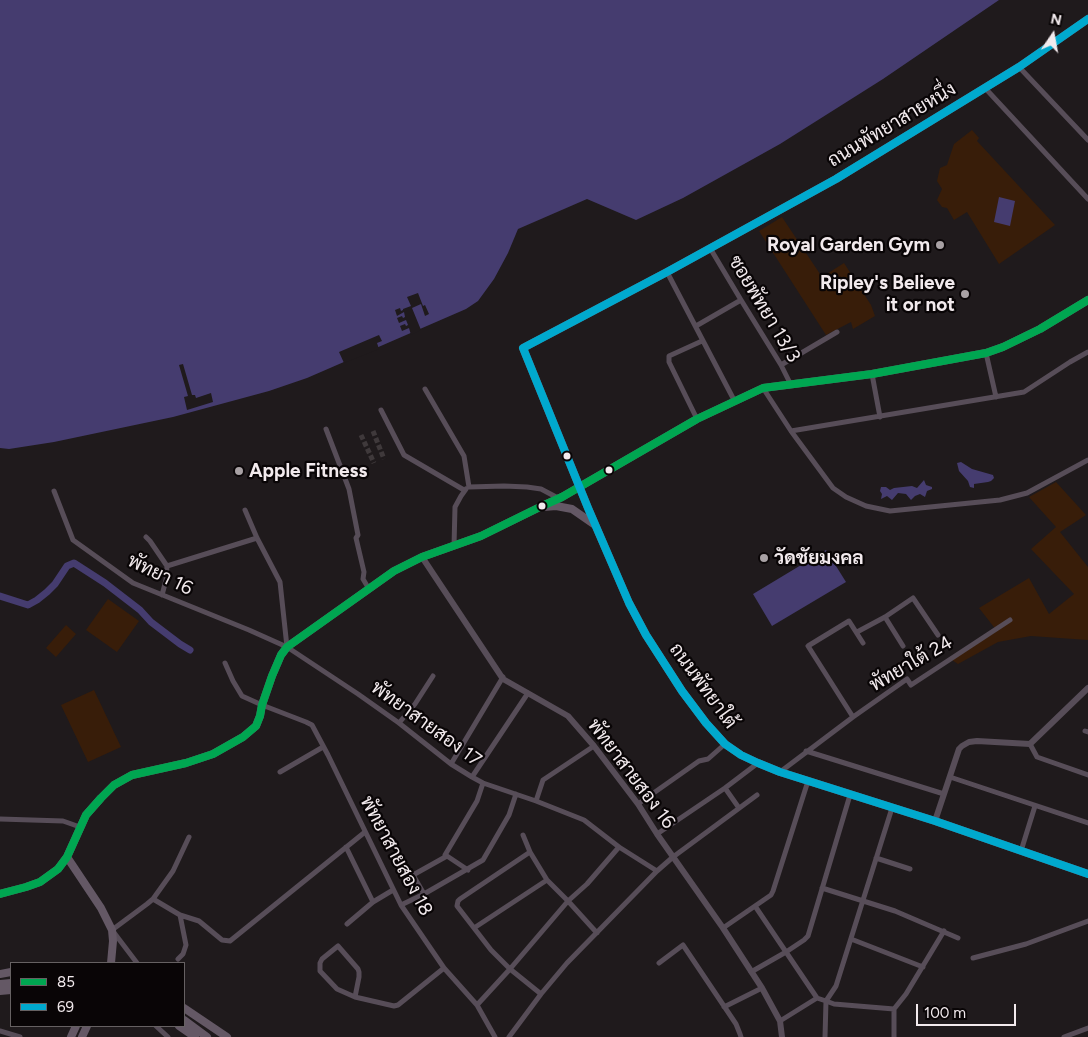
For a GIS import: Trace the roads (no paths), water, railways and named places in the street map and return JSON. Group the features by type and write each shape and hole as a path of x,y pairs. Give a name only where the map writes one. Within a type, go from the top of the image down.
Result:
{"main road":[{"name":"ถนนพัทยาสายหนึ่ง","path":"523,348 668,272 836,179 985,88 1087,22"},
{"path":"0,894 40,882 58,869 67,857 86,815 114,785 132,775 186,763 213,754 243,737 256,726 281,655 287,648 394,571 422,558 481,536 540,508 697,419 763,388 872,374 986,354 1040,329 1087,302"},
{"name":"ถนนพัทยาใต้","path":"523,348 626,596 646,635 682,691 706,723 725,744 758,764 780,772 935,821 1088,874"},
{"path":"540,508 556,506 572,509 597,526"},
{"path":"67,857 101,908 112,930 111,962"},
{"path":"185,1009 227,1037"},
{"path":"185,1021 207,1037"},
{"path":"180,1027 195,1037"}],"street":[{"path":"1018,67 1088,140"},
{"path":"985,88 1088,199"},
{"name":"ซอยพัทยา 13/3","path":"710,248 740,300 782,365 791,384"},
{"path":"668,272 734,400"},
{"path":"696,326 740,300"},
{"path":"782,365 837,332"},
{"path":"697,419 669,362 669,356 702,341"},
{"path":"791,431 1024,392 1088,352"},
{"path":"986,354 996,397"},
{"path":"872,374 880,417"},
{"path":"763,388 791,431 833,488 846,497 866,506 890,511 1000,500 1027,493 1088,460"},
{"path":"425,389 464,456 467,489 455,507 454,546"},
{"path":"381,410 404,455 467,489 504,486 527,487 541,489 558,498"},
{"path":"326,429 348,489 358,535 356,538 364,572 363,579 369,589"},
{"name":"พัทยา 16","path":"54,491 73,540 133,583 249,630 287,648"},
{"path":"245,510 280,582 287,648"},
{"path":"146,537 167,566 162,595"},
{"path":"167,566 257,538"},
{"name":"พัทยาสายสอง 16","path":"422,558 503,677 568,716 594,746 638,804 762,988 780,1021 782,1037"},
{"path":"857,632 914,598 938,635"},
{"path":"885,617 903,646"},
{"name":"พัทยาใต้ 24","path":"780,772 806,751 907,679 911,685 1010,620"},
{"path":"853,717 808,646 850,621 863,643"},
{"name":"พัทยาสายสอง 17","path":"287,648 358,694 451,764 472,777 483,783 584,820 619,847 658,870"},
{"name":"พัทยาสายสอง 18","path":"225,663 242,696 312,725 401,905 444,968 477,1005 495,1037"},
{"path":"399,723 416,704 433,676"},
{"path":"451,764 503,677"},
{"path":"935,821 959,748 969,742 1030,744 1088,688"},
{"path":"472,777 528,693"},
{"path":"638,804 699,761 708,759 725,744"},
{"path":"1030,744 1037,757 1088,775"},
{"path":"536,801 544,780 594,746"},
{"path":"280,772 323,747"},
{"path":"806,751 944,794"},
{"path":"657,834 758,764"},
{"path":"950,777 1088,823"},
{"path":"723,928 768,898 773,891 808,781"},
{"path":"424,894 414,875 447,856 477,801 483,783"},
{"path":"725,788 739,808"},
{"path":"401,905 468,870 483,860 509,815 516,794"},
{"path":"751,972 786,952 808,936 850,794"},
{"path":"509,1037 541,994 567,964 658,870 757,795"},
{"path":"1021,851 1035,806"},
{"path":"825,1037 826,1001 836,986 892,808"},
{"path":"0,820 63,822 80,827"},
{"path":"153,898 180,915 199,921 222,940 230,941 365,832"},
{"path":"523,835 530,852 547,880 597,933"},
{"path":"136,962 112,930 153,898 172,871 188,837"},
{"path":"346,847 373,902"},
{"path":"477,1005 568,901 587,884 619,847"},
{"path":"530,852 458,901 457,906 491,950 510,969 541,994"},
{"path":"447,856 468,870"},
{"path":"876,858 910,869"},
{"path":"474,928 547,880"},
{"path":"822,888 895,911 958,938"},
{"path":"347,924 373,902 393,890"},
{"path":"755,906 816,998 834,1004 894,1009"},
{"path":"178,959 183,954 186,945 180,915"},
{"path":"973,958 1026,944 1088,921"},
{"path":"894,1037 894,1009 906,994 944,931"},
{"path":"851,939 923,967"},
{"path":"659,963 683,944 738,1029 741,1037"},
{"path":"355,997 359,972 338,946 322,959 320,971 337,989 355,997 394,1006 398,1005 444,968"},
{"path":"724,1008 762,988"},
{"path":"780,1021 816,998"},
{"path":"157,1027 168,1037"},
{"path":"1064,1037 1088,1030"},
{"path":"0,1031 20,1037"}],"waterway":[{"path":"0,596 28,605 47,592 67,566 74,563 105,583 140,610 151,622 190,650"}],"tunnel":[{"path":"373,431 384,459"},
{"path":"361,435 374,463"}],"place":[{"name":"Royal Garden Gym","path":"940,245"},
{"name":"Ripley's Believe it or not","path":"965,294"},
{"name":"Apple Fitness","path":"239,471"},
{"name":"วัดชัยมงคล","path":"764,558"}]}
